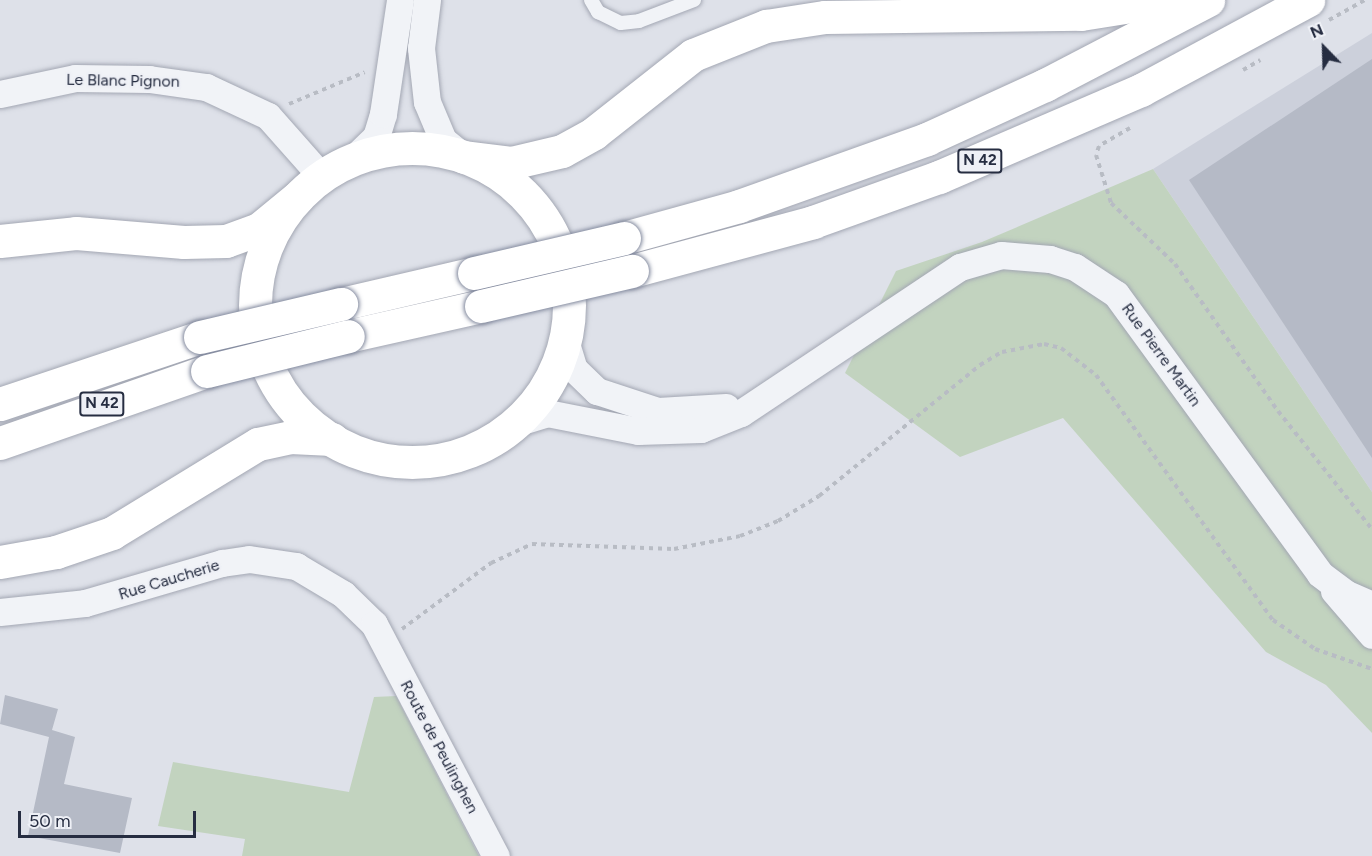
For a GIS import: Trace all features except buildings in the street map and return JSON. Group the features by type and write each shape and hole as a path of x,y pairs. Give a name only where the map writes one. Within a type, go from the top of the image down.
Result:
{"main road":[{"path":"0,241 76,232 184,242 226,241 259,229 310,187 352,160 408,148 511,163 562,151 594,133 693,55 766,26 825,17 1081,14 1168,0"},
{"name":"N 42","path":"0,404 200,337 624,238 749,203 927,139 1046,85 1208,0"},
{"name":"N 42","path":"0,443 207,371 632,271 813,222 939,177 1141,90 1308,0"},
{"path":"310,187 264,254 256,293 257,327 265,359 283,394 332,439 377,458 426,461 474,449 515,423 547,386 565,340 569,291 550,229 514,185 464,157"},
{"path":"0,562 56,552 112,533 258,444 290,437 332,439"}],"street":[{"path":"352,160 376,137 391,63 400,0"},
{"path":"427,0 421,48 427,102 439,135 464,157"},
{"name":"Le Blanc Pignon","path":"0,94 75,78 183,81 230,94 268,116 310,187"},
{"name":"Rue Pierre Martin","path":"515,423 547,413 614,428 678,433 723,422 960,267 1000,255 1025,255 1067,264 1096,278 1132,312 1326,580 1372,605"},
{"name":"Rue Pierre Martin","path":"565,340 572,365 584,381 597,391 639,407 703,411 767,395"},
{"name":"Rue Caucherie","path":"0,612 85,603 222,563 272,561 296,566 343,594 382,638"},
{"path":"1326,580 1372,635"},
{"name":"Route de Peulinghen","path":"382,638 496,856"}],"lane":[{"path":"591,0 598,12 621,23 639,21 694,0"}],"path":[{"path":"268,116 309,93 391,63"},
{"path":"1097,164 1117,211 1175,264 1278,411 1372,529"},
{"path":"382,638 433,611 491,563 532,544 674,549 730,539 778,521 819,495 980,365 1002,352 1044,344 1061,348 1096,375 1273,620 1315,649 1372,669"}],"shaded area":[{"path":"1372,33 1372,492 1153,169"}],"green space":[{"path":"1153,169 1372,492 1372,733 1326,685 1266,652 1063,418 960,457 845,373 896,271 982,242"},
{"path":"396,696 479,856 242,856 245,839 158,826 173,762 349,792 374,697"}]}
